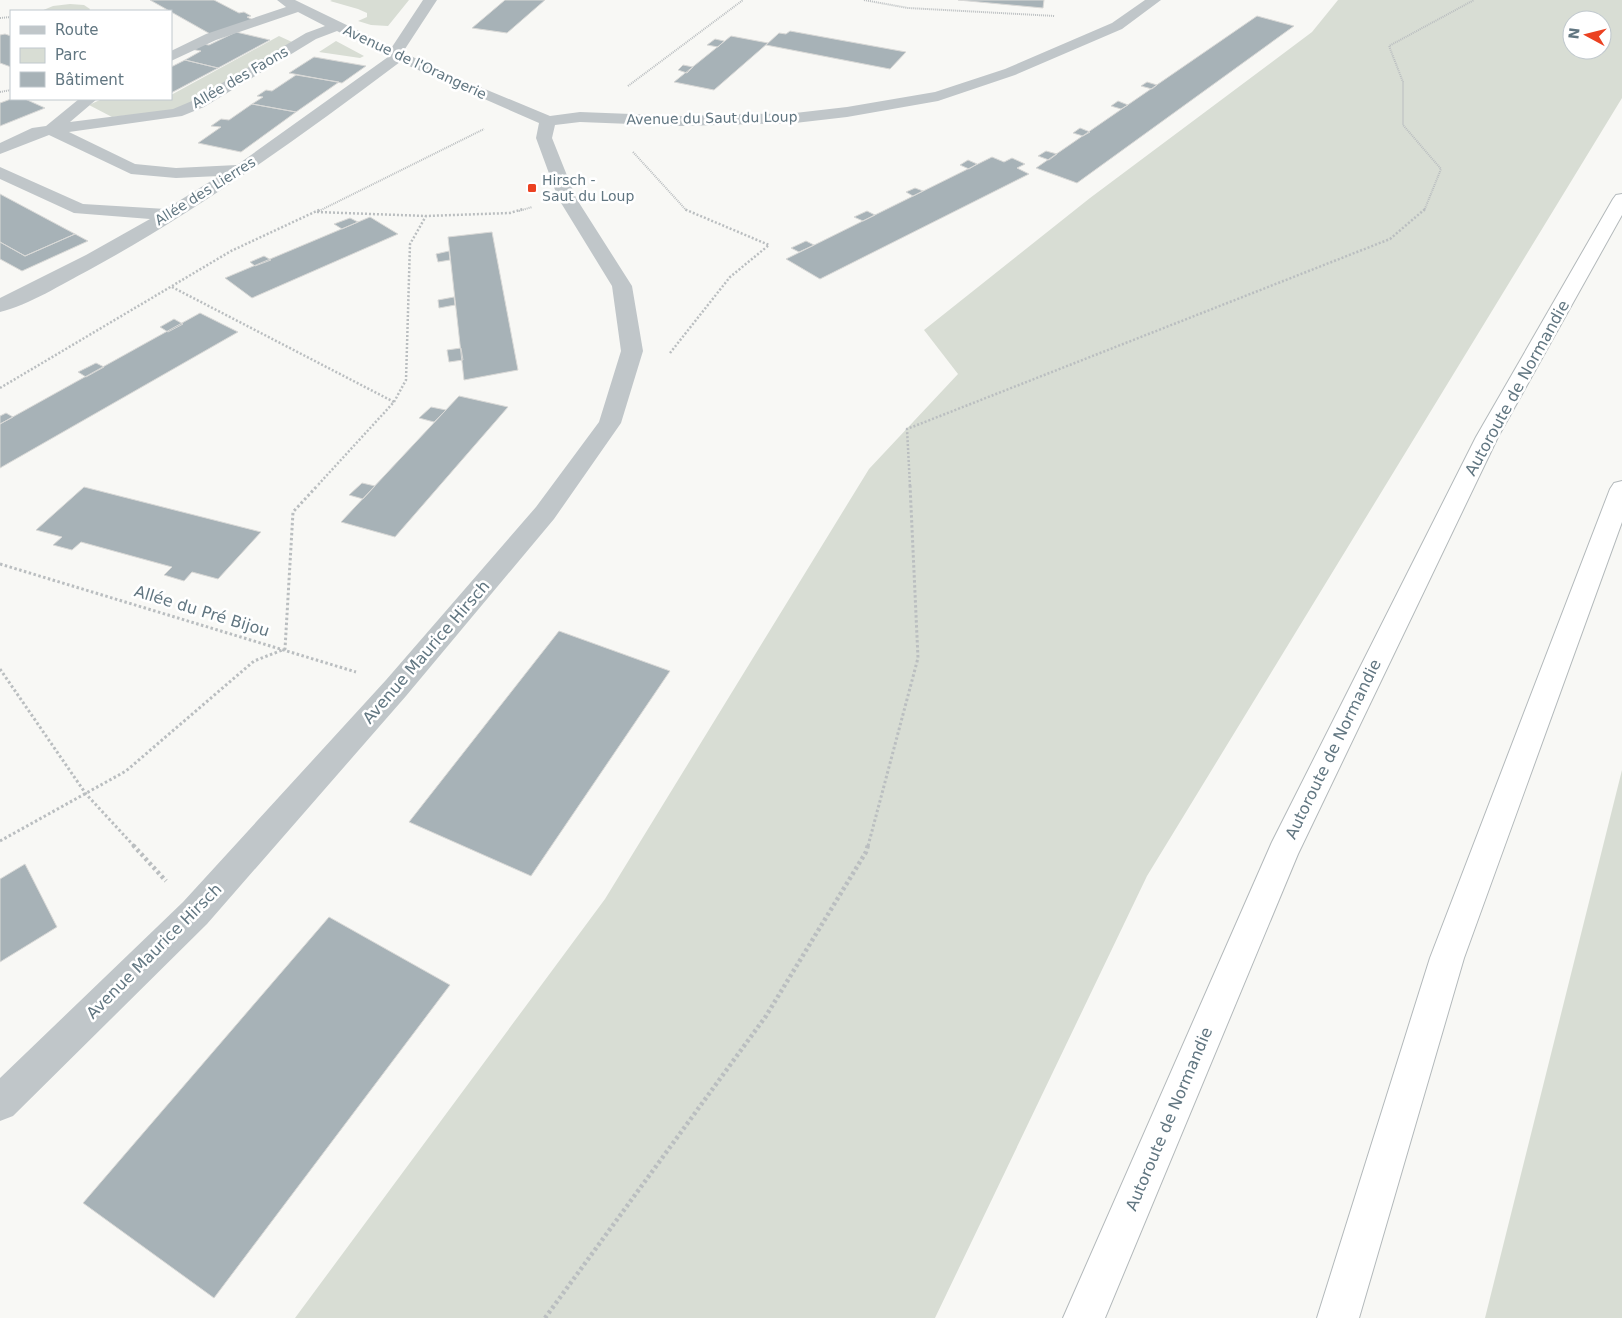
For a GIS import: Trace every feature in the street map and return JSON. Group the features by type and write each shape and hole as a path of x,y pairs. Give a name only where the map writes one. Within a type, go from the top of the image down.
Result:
{"highway":[{"name":"Autoroute de Normandie","path":"1084,1318 1287,843 1487,437 1622,199"},
{"path":"1338,1318 1447,958 1622,489"}],"street":[{"name":"Avenue de l'Orangerie","path":"284,0 396,55 548,121"},
{"path":"396,55 430,0"},
{"name":"Avenue du Saut du Loup","path":"548,121 580,117 691,121 796,118 847,112 938,96 1010,72 1117,26 1154,0"},
{"path":"172,56 211,37 299,8"},
{"name":"Allée des Faons","path":"51,130 176,113 198,104 311,36 337,26"},
{"name":"Allée des Lierres","path":"0,306 50,283 168,215 241,170 396,55"},
{"path":"0,149 38,132 51,130 88,100"},
{"name":"Avenue Maurice Hirsch","path":"0,1103 195,913 396,688 545,513 610,423 632,351 622,286 567,198 544,138 548,121"},
{"path":"51,130 131,169 176,173 241,170"},
{"path":"0,172 80,209 168,215"}],"path":[{"path":"668,356 730,277 769,245 685,210 618,135 610,118 608,101 743,0"},
{"path":"864,0 908,8 1057,17"},
{"path":"545,1318 766,1016 866,852 918,658 906,429 1390,239 1426,209 1441,169 1403,125 1402,82 1389,46 1474,0"},
{"path":"0,388 231,251 461,141 520,109"},
{"path":"316,212 426,216 510,213 567,198"},
{"path":"0,841 126,771 254,661 285,649 293,512 394,402 406,380 410,244 426,216"},
{"path":"172,287 394,402"},
{"name":"Allée du Pré Bijou","path":"0,564 343,667 396,688"},
{"path":"0,669 86,794 195,913"}],"green space":[{"path":"409,0 388,26 371,25 358,21 367,17 367,13 330,1"},
{"path":"1338,0 1622,0 1622,98 1147,876 935,1318 295,1318 605,899 869,469 958,374 924,330 1090,198 1312,32"},
{"path":"84,5 90,9 43,10 53,6"},
{"path":"279,36 292,42 195,102 170,111 112,117 89,105 100,100 172,100 172,94"},
{"path":"336,41 364,56 360,58 319,52"},
{"path":"1622,770 1622,1318 1485,1318"}],"building":[{"path":"150,0 214,0 239,13 244,12 251,16 247,17 255,21 212,35 172,12 172,10 168,10"},
{"path":"505,0 545,0 507,33 472,28"},
{"path":"958,0 1044,0 1043,8"},
{"path":"1257,16 1294,26 1077,183 1036,168"},
{"path":"790,31 906,52 890,69 766,45 779,33 786,34"},
{"path":"236,32 270,40 218,68 185,60 201,51 191,49 202,44 209,45"},
{"path":"0,35 10,36 10,67 0,63"},
{"path":"731,36 768,43 714,90 674,82"},
{"path":"715,39 724,41 718,47 707,45"},
{"path":"314,57 366,66 342,83 289,73"},
{"path":"185,60 218,68 172,92 172,66"},
{"path":"683,65 693,67 687,73 678,70"},
{"path":"296,75 339,82 296,112 252,104 263,97 257,96 266,90 272,91"},
{"path":"1147,82 1157,85 1152,89 1141,86"},
{"path":"10,99 27,100 45,108 0,126 0,103"},
{"path":"1118,101 1128,105 1121,109 1111,106"},
{"path":"252,104 296,112 241,152 198,143 221,127 211,126 221,119 229,120"},
{"path":"1080,128 1090,132 1083,136 1073,133"},
{"path":"1046,151 1057,154 1049,160 1038,156"},
{"path":"992,157 1004,162 1012,158 1025,164 1017,168 1029,174 820,279 786,259"},
{"path":"968,160 977,164 969,169 960,165"},
{"path":"915,188 923,191 913,196 906,192"},
{"path":"0,194 75,234 25,256 0,242"},
{"path":"867,211 875,215 863,221 854,217"},
{"path":"370,217 398,234 252,298 225,278"},
{"path":"350,218 358,222 342,229 334,224"},
{"path":"492,232 518,370 464,380 448,237"},
{"path":"75,234 88,241 22,271 0,259 0,242 25,256"},
{"path":"806,241 814,245 799,252 791,248"},
{"path":"449,251 450,260 438,262 436,254"},
{"path":"264,256 271,260 255,266 250,262"},
{"path":"454,297 455,305 439,308 438,300"},
{"path":"200,313 238,332 0,468 0,424"},
{"path":"174,319 183,324 168,332 160,327"},
{"path":"461,348 463,360 449,362 447,350"},
{"path":"96,363 104,367 86,377 78,372"},
{"path":"459,396 508,407 395,537 341,522"},
{"path":"431,407 446,410 434,422 419,418"},
{"path":"6,413 13,417 0,424 0,416"},
{"path":"362,483 375,486 363,499 349,495"},
{"path":"84,487 261,532 218,579 192,572 184,581 164,575 172,567 81,542 72,550 53,545 62,537 36,530"},
{"path":"559,631 670,671 531,876 409,822"},
{"path":"25,864 57,927 0,962 0,879"},
{"path":"329,917 450,985 214,1298 83,1203"}],"place":[{"name":"Hirsch - Saut du Loup","path":"532,188"}]}
